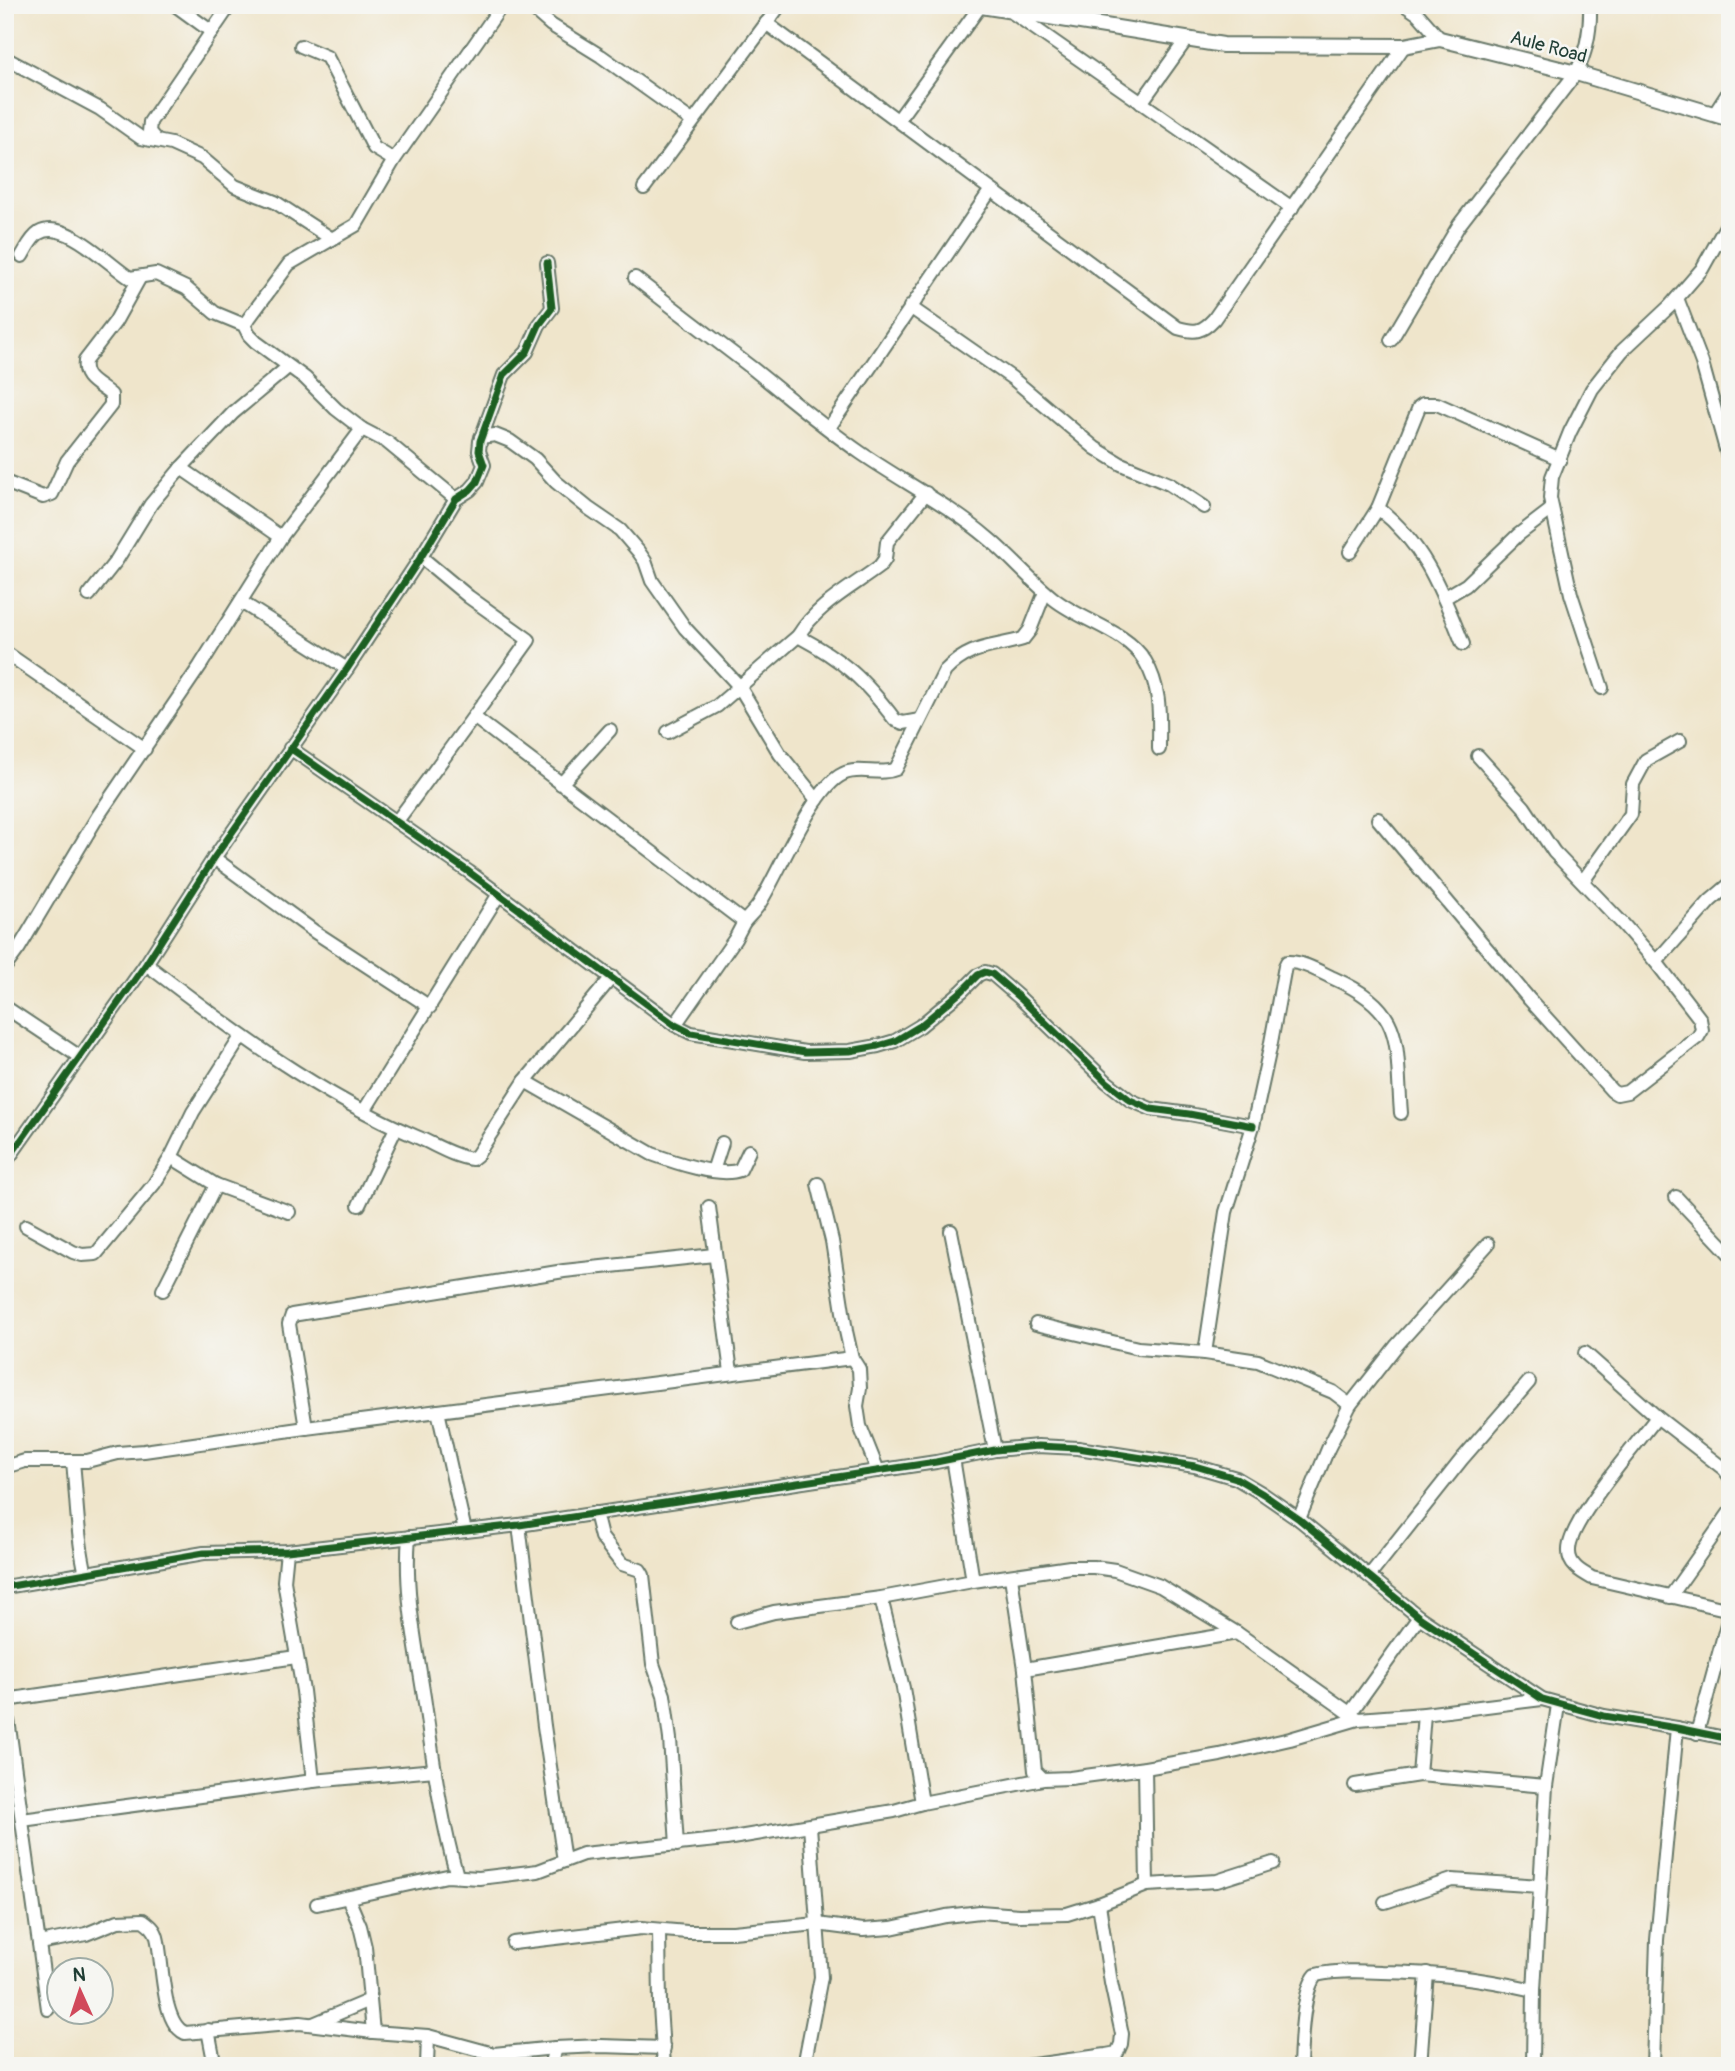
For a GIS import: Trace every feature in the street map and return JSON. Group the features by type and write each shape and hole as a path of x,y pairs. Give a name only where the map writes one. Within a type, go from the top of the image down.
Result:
{"street":[{"path":"175,5 212,32"},
{"path":"156,140 149,132 150,122 230,5"},
{"path":"244,325 289,264 356,225 394,160 502,5"},
{"path":"528,5 551,25 692,121"},
{"path":"644,188 780,5"},
{"path":"1405,5 1419,14 1440,39"},
{"path":"1391,340 1458,225 1576,73 1585,55 1589,38 1590,5"},
{"path":"898,120 978,6"},
{"name":"Aule Road","path":"978,6 1186,40 1236,45 1404,46 1440,39 1576,73 1730,119"},
{"path":"1013,13 1292,208"},
{"path":"766,23 1178,328 1196,332 1214,319 1404,46"},
{"path":"1141,103 1186,40"},
{"path":"301,46 327,57 374,148 394,160"},
{"path":"5,58 100,108 141,138 156,140 202,158 234,186 275,202 332,239"},
{"path":"1715,113 1730,90"},
{"path":"829,428 990,191"},
{"path":"1602,688 1571,594 1552,509 1550,488 1570,432 1592,389 1608,367 1702,269 1730,219"},
{"path":"22,256 33,237 43,231 52,230 88,245 130,278 156,274 186,288 215,313 244,325 249,335 305,378 336,409 362,429 387,442 456,499"},
{"path":"5,1163 146,964 214,858 347,669 456,499 470,490 484,470 479,451 481,437 504,375 527,352 539,325 552,308 547,263"},
{"path":"5,482 43,497 52,494 67,461 111,405 111,395 87,376 85,360 115,322 140,277"},
{"path":"635,278 752,368 790,401 860,452 926,493 988,538 1045,592 1084,619 1121,636 1144,661 1158,695 1159,748"},
{"path":"1677,298 1702,363 1730,464"},
{"path":"909,307 1012,378 1095,448 1121,464 1169,484 1204,507"},
{"path":"89,595 116,561 150,504 181,468 233,413 288,367"},
{"path":"1350,552 1378,508 1419,407 1423,404 1437,404 1560,459"},
{"path":"7,961 98,816 145,750 281,537 362,429"},
{"path":"481,437 495,435 510,440 535,459 556,482 620,530 645,561 652,581 685,628 739,686 780,754 817,800"},
{"path":"181,468 281,537"},
{"path":"668,732 709,711 798,636 805,624 831,600 880,566 887,542 926,493"},
{"path":"1378,508 1397,523 1426,560 1463,644"},
{"path":"1444,598 1466,585 1518,535 1552,509"},
{"path":"397,821 475,718 529,640 469,597 421,557"},
{"path":"675,1025 744,922 760,904 817,800 846,772 889,772 896,769 945,671 953,663 979,648 1018,641 1026,636 1045,592"},
{"path":"241,602 347,669"},
{"path":"798,636 826,651 854,671 895,720 903,723 920,720"},
{"path":"5,652 145,750"},
{"path":"475,718 744,922"},
{"path":"561,783 610,730"},
{"path":"1583,881 1631,814 1633,784 1646,760 1680,741"},
{"path":"290,748 499,894 675,1025 691,1033 805,1052 859,1049 886,1044 919,1026 978,975 985,972 992,974 1012,991 1107,1082 1130,1100 1151,1109 1253,1126"},
{"path":"1378,819 1530,1000 1617,1094 1627,1093 1698,1037 1702,1030 1700,1019 1656,962 1555,852 1524,807 1478,756"},
{"path":"214,858 315,932 430,1007"},
{"path":"1656,962 1710,901 1730,884"},
{"path":"364,1111 499,894"},
{"path":"1205,1353 1226,1212 1253,1126 1285,966 1291,961 1355,988 1382,1009 1394,1035 1401,1113"},
{"path":"146,964 241,1037 315,1086 396,1128 472,1159 525,1081 612,977"},
{"path":"5,1007 80,1057"},
{"path":"26,1226 74,1252 82,1255 96,1254 154,1184 193,1112 241,1037"},
{"path":"525,1081 652,1154 668,1160 713,1171 733,1172 740,1170 749,1151"},
{"path":"359,1205 396,1128"},
{"path":"713,1171 722,1143"},
{"path":"171,1157 216,1185 289,1212"},
{"path":"818,1184 832,1241 841,1308 852,1358 859,1369 857,1406 860,1426 878,1471"},
{"path":"163,1290 216,1185"},
{"path":"1676,1197 1730,1254"},
{"path":"709,1207 713,1255 731,1372"},
{"path":"951,1231 995,1450"},
{"path":"1299,1520 1350,1405 1397,1345 1489,1244"},
{"path":"306,1428 289,1324 292,1315 564,1271 713,1255"},
{"path":"1036,1324 1138,1348 1205,1353 1258,1361 1333,1392 1350,1405"},
{"path":"1585,1353 1657,1417 1724,1469 1730,1477"},
{"path":"5,1467 25,1461 87,1461 118,1453 852,1358"},
{"path":"1370,1575 1462,1459 1529,1381"},
{"path":"438,1411 465,1531"},
{"path":"1657,1417 1577,1525 1569,1550 1571,1562 1578,1570 1592,1578 1730,1611 1697,1732"},
{"path":"5,1587 204,1553 287,1551 519,1525 878,1471 995,1450 1038,1446 1079,1448 1195,1466 1236,1478 1299,1520 1419,1617 1542,1699 1604,1716 1730,1740"},
{"path":"953,1458 973,1581"},
{"path":"73,1462 78,1535 86,1574"},
{"path":"1670,1597 1730,1512"},
{"path":"595,1513 601,1537 610,1550 624,1566 640,1570 643,1575 653,1664 664,1695 670,1739 677,1845"},
{"path":"519,1525 564,1861"},
{"path":"409,1537 412,1618 440,1809 457,1876"},
{"path":"287,1551 284,1581 303,1691 313,1781"},
{"path":"737,1622 774,1612 881,1598 1070,1567 1115,1570 1160,1586 1237,1633 1354,1715"},
{"path":"1011,1577 1025,1669 1035,1771 1043,1779"},
{"path":"881,1598 902,1688 922,1803"},
{"path":"1354,1715 1419,1617"},
{"path":"1025,1669 1237,1633"},
{"path":"46,1992 5,1699 296,1657"},
{"path":"317,1904 440,1877 479,1878 538,1871 597,1852 677,1845 810,1826 1043,1779 1145,1768 1290,1739 1354,1715 1424,1713 1542,1699"},
{"path":"1533,2066 1539,1886 1546,1786 1558,1705"},
{"path":"1419,1775 1424,1713"},
{"path":"1653,2066 1657,1940 1677,1728"},
{"path":"1145,1768 1147,1885"},
{"path":"22,1820 313,1781 435,1770"},
{"path":"1355,1786 1419,1775 1546,1786"},
{"path":"804,2066 821,1977 810,1826"},
{"path":"513,1942 641,1928 733,1932 817,1924 863,1930 891,1928 964,1914 1067,1914 1147,1885 1217,1881 1273,1863"},
{"path":"1385,1902 1452,1880 1539,1886"},
{"path":"348,1898 360,1926 365,1947 373,2032"},
{"path":"1026,2066 1116,2053 1121,2044 1122,2035 1099,1904"},
{"path":"40,1943 86,1934 118,1922 144,1920 152,1927 157,1937 164,1993 177,2027 185,2033 282,2023 428,2036 494,2054 601,2046 664,2048"},
{"path":"659,1930 664,2066"},
{"path":"1300,2066 1304,2018 1311,1983 1316,1975 1365,1971 1427,1972 1534,1990"},
{"path":"1420,2066 1427,1972"},
{"path":"313,2024 370,2000"},
{"path":"208,2030 215,2066"},
{"path":"427,2066 428,2036"},
{"path":"550,2066 555,2048"}],"cycle path":[{"path":"5,1163 146,964 214,858 347,669 456,499 477,482 484,465 479,451 480,441 504,375 527,352 539,325 552,308 547,263"},
{"path":"290,748 469,872 675,1025 691,1033 805,1052 850,1051 878,1046 895,1041 920,1026 978,975 985,972 992,974 1021,999 1107,1082 1130,1100 1151,1109 1253,1126"},
{"path":"5,1587 204,1553 287,1551 519,1525 936,1462 995,1450 1038,1446 1078,1448 1195,1466 1236,1478 1299,1519 1419,1617 1542,1699 1604,1716 1730,1739"}]}
